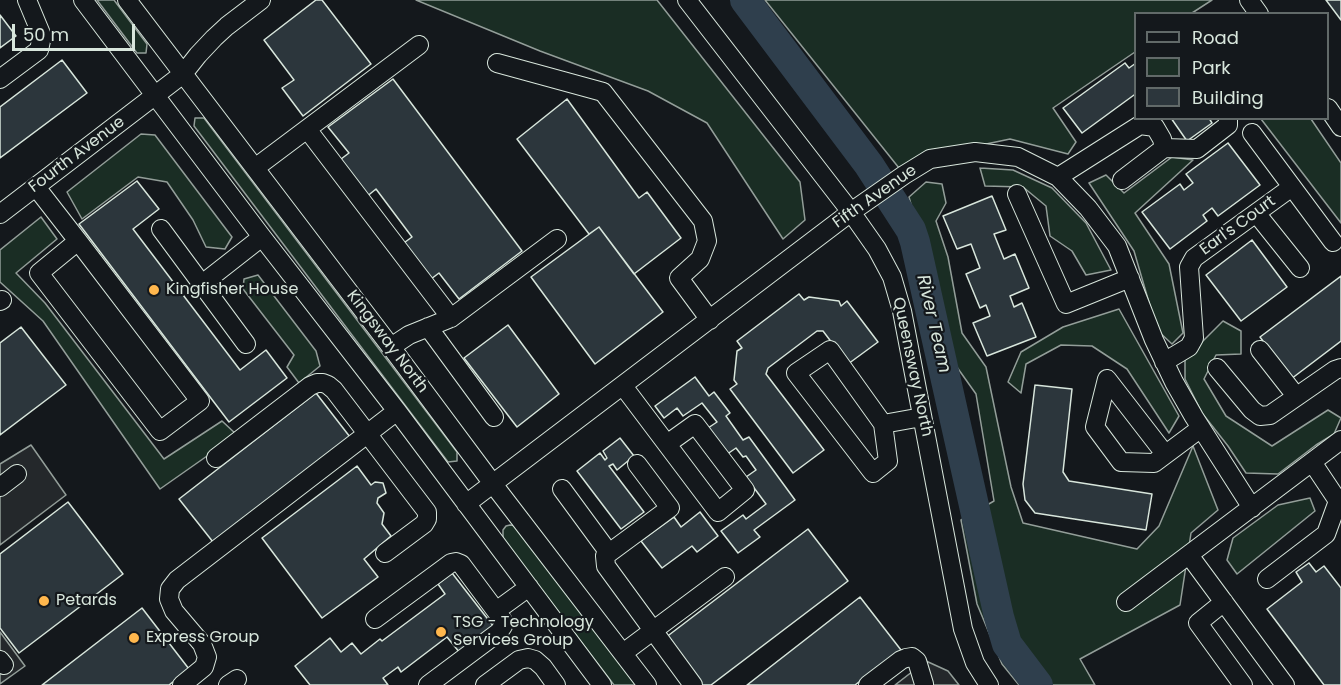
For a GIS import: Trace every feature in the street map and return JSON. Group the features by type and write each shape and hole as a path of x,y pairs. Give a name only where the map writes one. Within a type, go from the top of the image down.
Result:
{"street":[{"path":"0,79 39,50 42,36 27,0"},
{"name":"Kingsway North","path":"83,0 602,685"},
{"name":"Kingsway North","path":"127,0 647,685"},
{"name":"Fourth Avenue","path":"0,214 183,74 227,26 261,0"},
{"name":"Queensway North","path":"687,0 851,212 877,249 892,277 902,311 963,629 975,663 989,685"},
{"path":"255,168 419,45"},
{"path":"497,63 603,92 703,221 707,241 700,259 679,278 710,320"},
{"path":"1333,108 1341,127"},
{"path":"1122,180 1164,148 1197,148 1228,125 1228,120"},
{"path":"1058,177 1140,125 1155,127 1164,148"},
{"path":"307,129 451,318"},
{"path":"1252,133 1334,242"},
{"name":"Fifth Avenue","path":"466,504 851,212 904,175 930,159 975,152 1018,157 1058,177 1088,208 1117,246 1174,382 1252,508"},
{"name":"Earl's Court","path":"1164,362 1189,347 1194,338 1189,267 1194,258 1292,186"},
{"path":"36,187 78,241 200,401 160,431 39,273 78,241"},
{"path":"1017,194 1066,304 1130,278"},
{"path":"1257,213 1300,268"},
{"path":"161,229 246,344"},
{"path":"202,284 262,237"},
{"path":"391,347 410,335 451,318 557,239"},
{"path":"428,327 494,417"},
{"path":"830,350 883,424 888,461 873,473 796,373 830,350"},
{"path":"1260,350 1296,396"},
{"path":"1217,368 1252,410 1260,416 1270,415 1341,368"},
{"path":"1165,454 1107,379 1095,427 1121,462 1154,463 1201,428"},
{"path":"216,458 310,386 317,383 328,385 427,512 424,524 385,554"},
{"path":"623,386 718,512 745,490 695,424 667,444"},
{"path":"182,685 204,667 207,657 202,644 174,610 169,599 170,589 177,580 396,411"},
{"path":"883,424 922,417"},
{"path":"1126,602 1341,440"},
{"path":"1267,579 1326,534 1339,501 1312,462"},
{"path":"637,465 670,508 605,556 606,566 693,685"},
{"path":"0,487 17,474"},
{"path":"562,489 609,553"},
{"path":"1189,555 1286,685"},
{"path":"375,619 451,563 461,564 502,619 503,626 500,632 428,685"},
{"path":"623,653 725,577"},
{"path":"496,611 529,587"},
{"path":"1224,602 1198,623 1243,685"},
{"path":"868,685 901,660 912,657 916,661 924,684"},
{"path":"485,685 519,660 528,658 535,660 543,667 556,685"}],"green space":[{"path":"97,0 114,0 147,44 146,53 137,53"},
{"path":"416,0 657,0 800,182 805,220 783,239 707,123 648,91 540,51"},
{"path":"765,0 1212,0 1194,12 1134,12 1134,53 1053,108 1076,142 1068,154 1010,139 948,152 899,168"},
{"path":"195,118 204,118 457,452 457,461 448,462 194,126"},
{"path":"1262,120 1312,120 1341,163 1341,223"},
{"path":"141,134 155,135 232,237 225,249 206,247 193,220 167,182 138,177 82,219 67,192"},
{"path":"1172,157 1193,160 1135,213 1169,264 1183,333 1172,344 1157,330 1134,251 1089,183 1106,175 1124,193"},
{"path":"980,168 1013,170 1052,188 1086,223 1111,270 1086,275 1072,251 1050,236 1046,206 1023,187 985,186"},
{"path":"926,182 942,184 946,203 936,221 948,257 962,333 986,367 1011,487 1023,523 1137,549 1159,526 1193,446 1218,510 1191,533 1180,605 1080,659 1095,685 1019,685 1002,664 977,604 961,520 994,501 976,394 954,363 909,197"},
{"path":"41,217 57,239 16,273 45,303 164,459 222,421 237,435 160,489 43,321 0,282 0,250"},
{"path":"258,275 316,351 320,366 299,383 287,367 294,355 243,289 244,279"},
{"path":"1119,309 1179,416 1169,433 1127,369 1092,346 1061,345 1026,364 1021,393 1008,382 1021,352 1063,327"},
{"path":"1223,321 1241,331 1241,354 1216,355 1204,379 1226,416 1272,446 1328,410 1341,418 1334,434 1278,474 1246,473 1202,413 1185,379 1185,359"},
{"path":"1310,498 1315,511 1237,574 1227,560 1233,538 1278,505"},
{"path":"510,525 517,526 636,685 614,685 503,539 503,530"}],"shaded area":[{"path":"31,445 66,495 0,545 0,464"},
{"path":"0,632 25,666 0,684"},
{"path":"926,661 948,671 959,685 895,685"}],"building":[{"path":"316,0 322,0 371,64 303,116 282,88 294,80 264,40"},
{"path":"1326,0 1341,0 1341,20"},
{"path":"0,15 16,36 0,48"},
{"path":"62,60 87,93 0,158 0,107"},
{"path":"1125,63 1129,68 1134,64 1134,95 1082,133 1063,108"},
{"path":"393,79 522,251 459,299 439,273 427,282 401,245 412,237 376,189 365,198 337,162 349,153 328,127"},
{"path":"567,99 639,198 647,192 681,238 634,274 599,227 589,234 517,139"},
{"path":"1172,120 1210,120 1212,123 1187,141"},
{"path":"1228,143 1260,185 1218,216 1212,208 1203,215 1207,221 1170,249 1142,212 1180,184 1184,190 1193,183 1186,174"},
{"name":"Kingfisher House","path":"137,181 159,209 133,229 240,370 266,350 287,378 229,422 79,224"},
{"path":"992,196 1006,230 994,234 1004,259 1015,254 1029,288 1010,296 1014,307 1022,303 1036,337 987,356 973,323 990,316 986,305 980,308 966,274 980,268 971,244 957,249 943,216"},
{"path":"599,227 663,312 595,364 531,277"},
{"path":"1252,240 1287,287 1241,321 1206,275"},
{"path":"1341,276 1341,341 1291,379 1260,337"},
{"path":"799,294 804,300 809,297 839,301 841,306 847,301 878,342 848,364 823,331 817,331 768,368 766,374 824,450 793,473 730,389 737,384 734,380 737,351 742,348 737,341"},
{"path":"508,325 559,394 517,427 464,358"},
{"path":"21,327 66,385 0,435 0,343"},
{"path":"695,377 709,396 714,392 730,413 726,416 743,440 749,437 795,500 754,530 760,537 738,553 721,531 743,515 746,519 766,504 746,477 756,470 746,456 743,457 736,448 723,457 705,430 717,422 702,403 683,416 677,408 664,418 655,406"},
{"path":"1035,385 1072,389 1063,472 1069,481 1152,494 1146,530 1035,513 1025,500 1023,484"},
{"path":"316,393 350,437 213,542 179,499"},
{"path":"620,438 634,456 617,470 613,464 609,466 644,512 621,529 577,471 600,453 605,460 607,458 603,451"},
{"path":"357,466 371,485 375,482 383,483 386,493 378,498 377,503 384,513 382,524 391,536 364,559 378,577 322,618 262,538"},
{"name":"Petards","path":"68,502 123,574 19,653 0,628 0,554"},
{"path":"700,512 718,536 697,552 692,546 662,568 641,541 674,517 681,527"},
{"path":"808,529 848,581 711,685 701,685 665,638"},
{"path":"1309,563 1316,572 1324,566 1341,588 1341,685 1324,685 1267,609 1302,582 1296,572"},
{"name":"TSG - Technology Services Group","path":"452,573 494,627 460,653 447,637 401,672 398,667 383,678 388,685 310,685 295,666 330,638 341,652 352,643 361,654 445,594 438,584"},
{"path":"860,597 901,650 855,685 747,685"},
{"name":"Express Group","path":"142,608 189,669 169,685 42,685"}],"waterway":[{"name":"River Team","path":"745,0 869,165 911,230 999,617 1007,644 1038,685"}],"place":[{"name":"Kingfisher House","path":"154,290"},
{"name":"Petards","path":"44,601"},
{"name":"TSG - Technology Services Group","path":"441,632"},
{"name":"Express Group","path":"134,638"}]}
